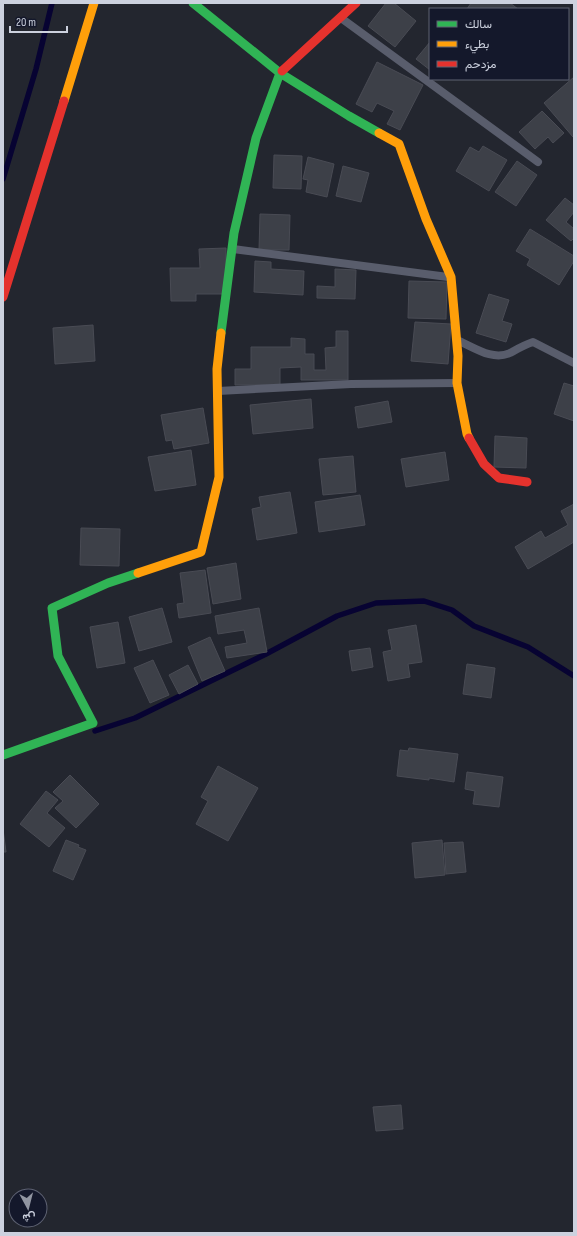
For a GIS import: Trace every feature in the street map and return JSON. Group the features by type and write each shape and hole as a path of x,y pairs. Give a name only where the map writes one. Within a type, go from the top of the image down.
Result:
{"street":[{"path":"3,297 8,276 94,3"},
{"path":"193,3 280,73 349,116 399,144 426,219 451,277 458,356 457,383 466,434 484,464 499,478 527,482"},
{"path":"3,754 93,723 58,656 52,608 108,583 201,552 219,477 217,369 234,233 256,138 280,73 356,3"}],"lane":[{"path":"340,17 538,162"},
{"path":"232,249 451,277"},
{"path":"456,340 493,356 508,354 523,345 533,342 574,363"},
{"path":"217,391 351,384 457,383"}],"building":[{"path":"386,3 394,3 416,21 395,47 368,26"},
{"path":"471,3 510,3 517,8 468,8"},
{"path":"429,43 429,69 416,59"},
{"path":"377,62 423,85 400,130 387,124 394,111 377,103 372,112 356,104"},
{"path":"574,77 574,136 573,137 544,103"},
{"path":"542,111 564,133 553,143 548,137 535,149 519,132"},
{"path":"483,146 507,160 489,191 456,171 470,147 479,152"},
{"path":"274,155 302,156 301,189 273,188"},
{"path":"308,157 334,164 327,197 306,192 308,180 303,179"},
{"path":"517,161 537,175 516,206 495,192"},
{"path":"343,166 369,173 361,202 336,196"},
{"path":"565,198 574,205 574,212 566,222 574,229 574,238 571,241 546,220"},
{"path":"260,214 290,215 289,250 259,250"},
{"path":"530,229 574,256 574,261 559,285 527,265 530,259 516,251"},
{"path":"226,248 226,294 196,294 196,301 171,301 170,268 200,268 199,249"},
{"path":"255,261 271,262 271,269 304,271 303,295 254,292"},
{"path":"335,269 356,270 355,299 317,298 317,286 335,287"},
{"path":"409,281 447,282 446,319 408,318"},
{"path":"489,294 509,300 502,321 512,324 506,342 476,333"},
{"path":"415,322 451,324 448,364 411,361"},
{"path":"93,325 95,361 55,364 53,328"},
{"path":"336,331 348,331 348,380 301,380 301,367 280,368 280,385 235,385 235,369 251,369 251,347 291,347 291,338 305,339 305,354 314,354 314,370 326,370 325,348 336,347"},
{"path":"564,383 574,386 574,421 554,414"},
{"path":"311,399 313,428 253,434 250,405"},
{"path":"388,401 392,422 358,428 355,407"},
{"path":"203,408 209,443 174,449 172,440 166,441 161,415"},
{"path":"495,436 527,438 526,468 494,467"},
{"path":"191,450 196,485 155,491 148,457"},
{"path":"445,452 449,480 406,487 401,459"},
{"path":"353,456 356,492 323,495 319,459"},
{"path":"290,492 297,533 257,540 252,509 261,507 259,497"},
{"path":"360,495 365,525 319,532 315,502"},
{"path":"574,504 574,542 528,569 515,547 541,531 545,538 568,525 561,511"},
{"path":"81,528 120,529 119,566 80,565"},
{"path":"236,563 241,599 213,604 207,568"},
{"path":"205,570 211,613 179,618 177,604 184,603 180,573"},
{"path":"162,608 172,642 139,651 129,617"},
{"path":"259,608 267,652 227,658 225,647 247,643 244,630 218,634 215,616"},
{"path":"118,622 125,663 97,668 90,627"},
{"path":"416,625 422,662 408,664 410,677 388,681 383,652 392,650 388,630"},
{"path":"210,637 225,671 202,681 188,647"},
{"path":"370,648 373,667 352,671 349,651"},
{"path":"153,660 169,695 150,703 134,668"},
{"path":"467,664 495,668 491,698 463,694"},
{"path":"188,665 198,684 179,694 169,675"},
{"path":"409,748 458,754 454,782 429,778 429,780 397,776 400,750 408,751"},
{"path":"218,766 258,788 228,841 196,824 208,801 201,797"},
{"path":"467,772 503,777 499,807 473,804 475,791 465,789"},
{"path":"70,775 99,804 76,828 55,808 63,801 53,792"},
{"path":"46,791 58,800 47,813 65,828 49,847 20,824"},
{"path":"3,829 6,852 3,852"},
{"path":"66,840 79,845 78,847 86,850 73,880 53,871"},
{"path":"442,840 445,875 415,878 412,843"},
{"path":"463,842 466,872 446,874 444,843"},
{"path":"401,1105 403,1129 376,1131 373,1107"}],"waterway":[{"path":"3,179 36,69 52,3"},
{"path":"95,731 135,718 266,654 337,616 376,603 424,601 452,610 474,626 528,647 574,676"}],"traffic: fast":[{"path":"193,3 280,73 379,133"},
{"path":"221,333 234,233 256,138 282,71"},
{"path":"3,755 93,723 58,656 52,608 108,583 138,573"}],"traffic: slow":[{"path":"64,101 94,3"},
{"path":"379,133 399,144 426,219 451,277 458,356 457,383 469,438"},
{"path":"138,573 201,552 219,477 217,369 221,333"}],"traffic: jam":[{"path":"282,71 356,3"},
{"path":"3,297 64,101"},
{"path":"469,438 484,464 499,478 527,482"}]}
